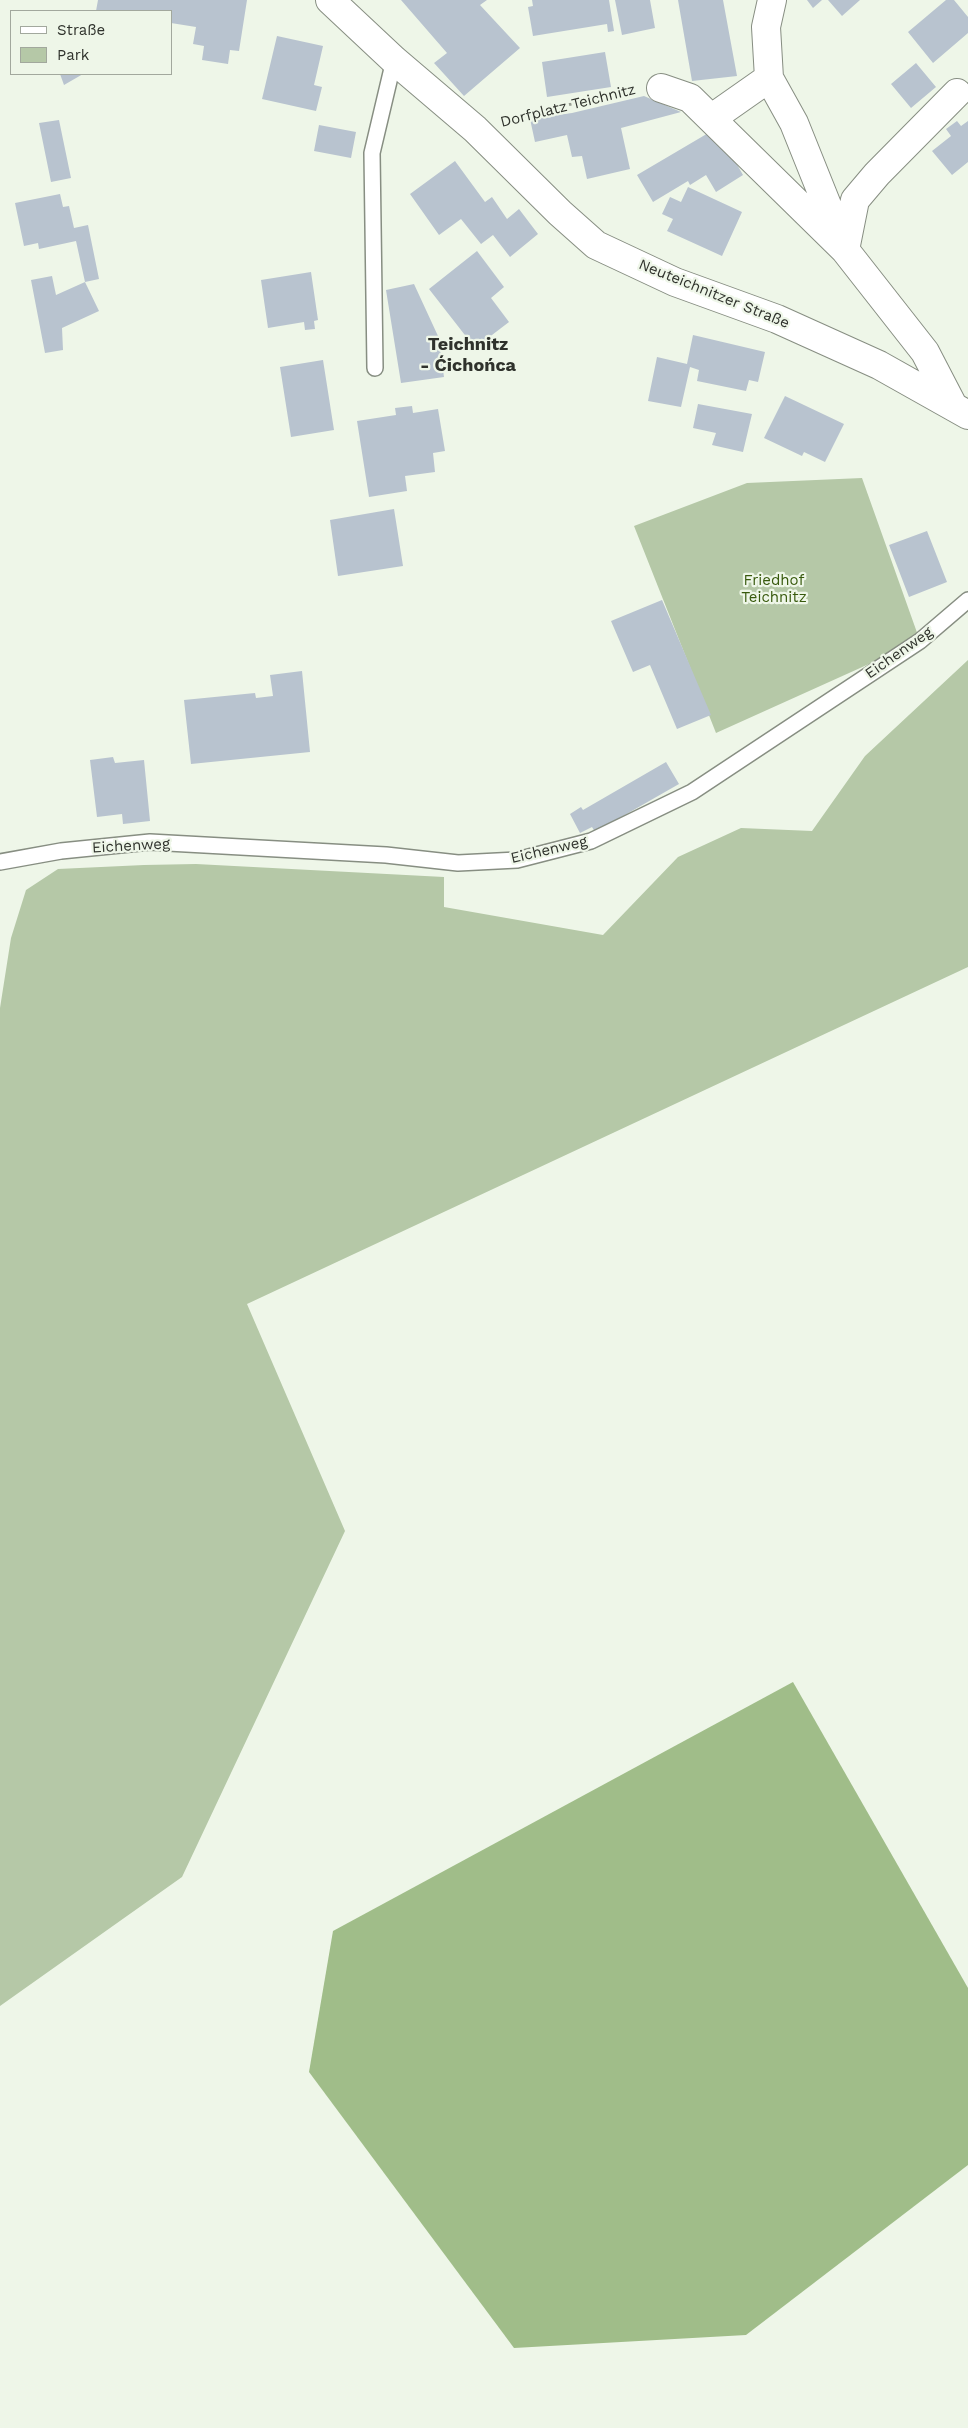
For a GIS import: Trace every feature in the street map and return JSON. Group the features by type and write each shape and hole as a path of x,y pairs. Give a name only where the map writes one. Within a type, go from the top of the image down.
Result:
{"street":[{"name":"Neuteichnitzer Straße","path":"330,0 394,60 475,129 560,213 596,244 675,282 778,319 879,365 960,411"},
{"path":"772,0 766,27 769,78 794,123 845,250"},
{"path":"712,118 769,78"},
{"path":"662,88 690,98 845,250 925,352 960,411"},
{"path":"845,250 855,200 877,174 957,92"}],"lane":[{"path":"374,368 372,153 394,60"},
{"name":"Eichenweg","path":"0,862 61,851 150,842 386,855 458,863 517,860 591,841 692,792 920,641 968,600"}],"path":[{"name":"Dorfplatz Teichnitz","path":"475,129 630,89 662,88"}],"green space":[{"name":"Friedhof Teichnitz","path":"862,478 920,641 716,733 634,526 747,483"},
{"path":"968,660 968,967 247,1304 345,1531 182,1877 0,2006 0,1008 11,938 26,890 58,869 144,865 196,864 444,877 444,907 603,935 678,857 741,828 812,831 865,756"},
{"path":"793,1682 968,1988 968,2165 746,2335 514,2348 309,2072 333,1931"}],"building":[{"path":"98,0 247,0 239,51 230,50 228,64 202,60 204,46 193,44 196,27 172,23 172,10 96,10"},
{"path":"401,0 487,0 480,5 520,48 464,96 434,63 447,53"},
{"path":"532,0 609,0 614,31 608,32 607,24 533,36 528,7 533,6"},
{"path":"615,0 650,0 655,28 622,35"},
{"path":"678,0 723,0 737,76 692,81"},
{"path":"807,0 822,0 813,8"},
{"path":"828,0 860,0 842,16"},
{"path":"946,0 954,0 968,17 968,33 933,63 908,32"},
{"path":"277,36 323,46 314,85 322,87 316,111 262,99"},
{"path":"605,52 611,87 547,97 542,62"},
{"path":"916,63 936,87 911,108 891,84"},
{"path":"60,75 81,75 64,85"},
{"path":"644,96 681,112 621,128 630,169 587,179 582,156 572,157 567,135 535,142 530,119 572,113"},
{"path":"59,120 71,178 51,182 39,123"},
{"path":"957,121 961,126 968,121 968,162 952,175 932,151 951,136 946,129"},
{"path":"319,125 356,132 351,158 314,151"},
{"path":"710,132 731,154 743,175 716,192 706,175 690,185 688,181 653,202 637,175"},
{"path":"455,161 485,202 492,197 507,219 519,209 538,234 510,257 493,235 481,244 461,219 439,235 410,194"},
{"path":"688,187 742,212 722,256 667,231 673,219 662,214 670,197 681,202"},
{"path":"60,194 63,207 69,206 74,228 88,225 99,279 85,282 76,241 39,249 38,243 24,246 15,203"},
{"path":"477,251 504,287 491,298 509,322 475,348 429,289"},
{"path":"311,272 318,320 314,321 315,329 305,330 304,322 268,328 261,280"},
{"path":"52,276 56,295 85,282 99,311 62,328 63,350 45,353 31,280"},
{"path":"414,284 438,336 444,377 401,383 386,290"},
{"path":"693,335 765,352 758,382 749,380 746,391 697,381 699,370 690,367 681,407 648,401 657,357 687,364"},
{"path":"323,360 334,430 291,437 280,367"},
{"path":"785,396 844,424 825,462 804,452 802,456 764,438"},
{"path":"698,404 752,414 743,452 712,445 716,433 693,428"},
{"path":"412,406 413,413 438,409 445,451 433,453 435,472 405,476 407,491 369,497 357,421 396,415 395,408"},
{"path":"394,509 403,566 338,576 330,520"},
{"path":"927,531 947,582 909,597 889,545"},
{"path":"662,600 711,715 677,729 650,665 633,672 611,621"},
{"path":"302,671 310,752 191,764 184,700 255,693 256,698 273,696 270,675"},
{"path":"113,757 115,763 144,760 150,821 123,824 122,814 97,817 90,760"},
{"path":"666,762 679,784 595,832 592,827 580,833 570,814 581,807 583,810"}],"district":[{"name":"Teichnitz - Ćichońca","path":"468,355"}]}
